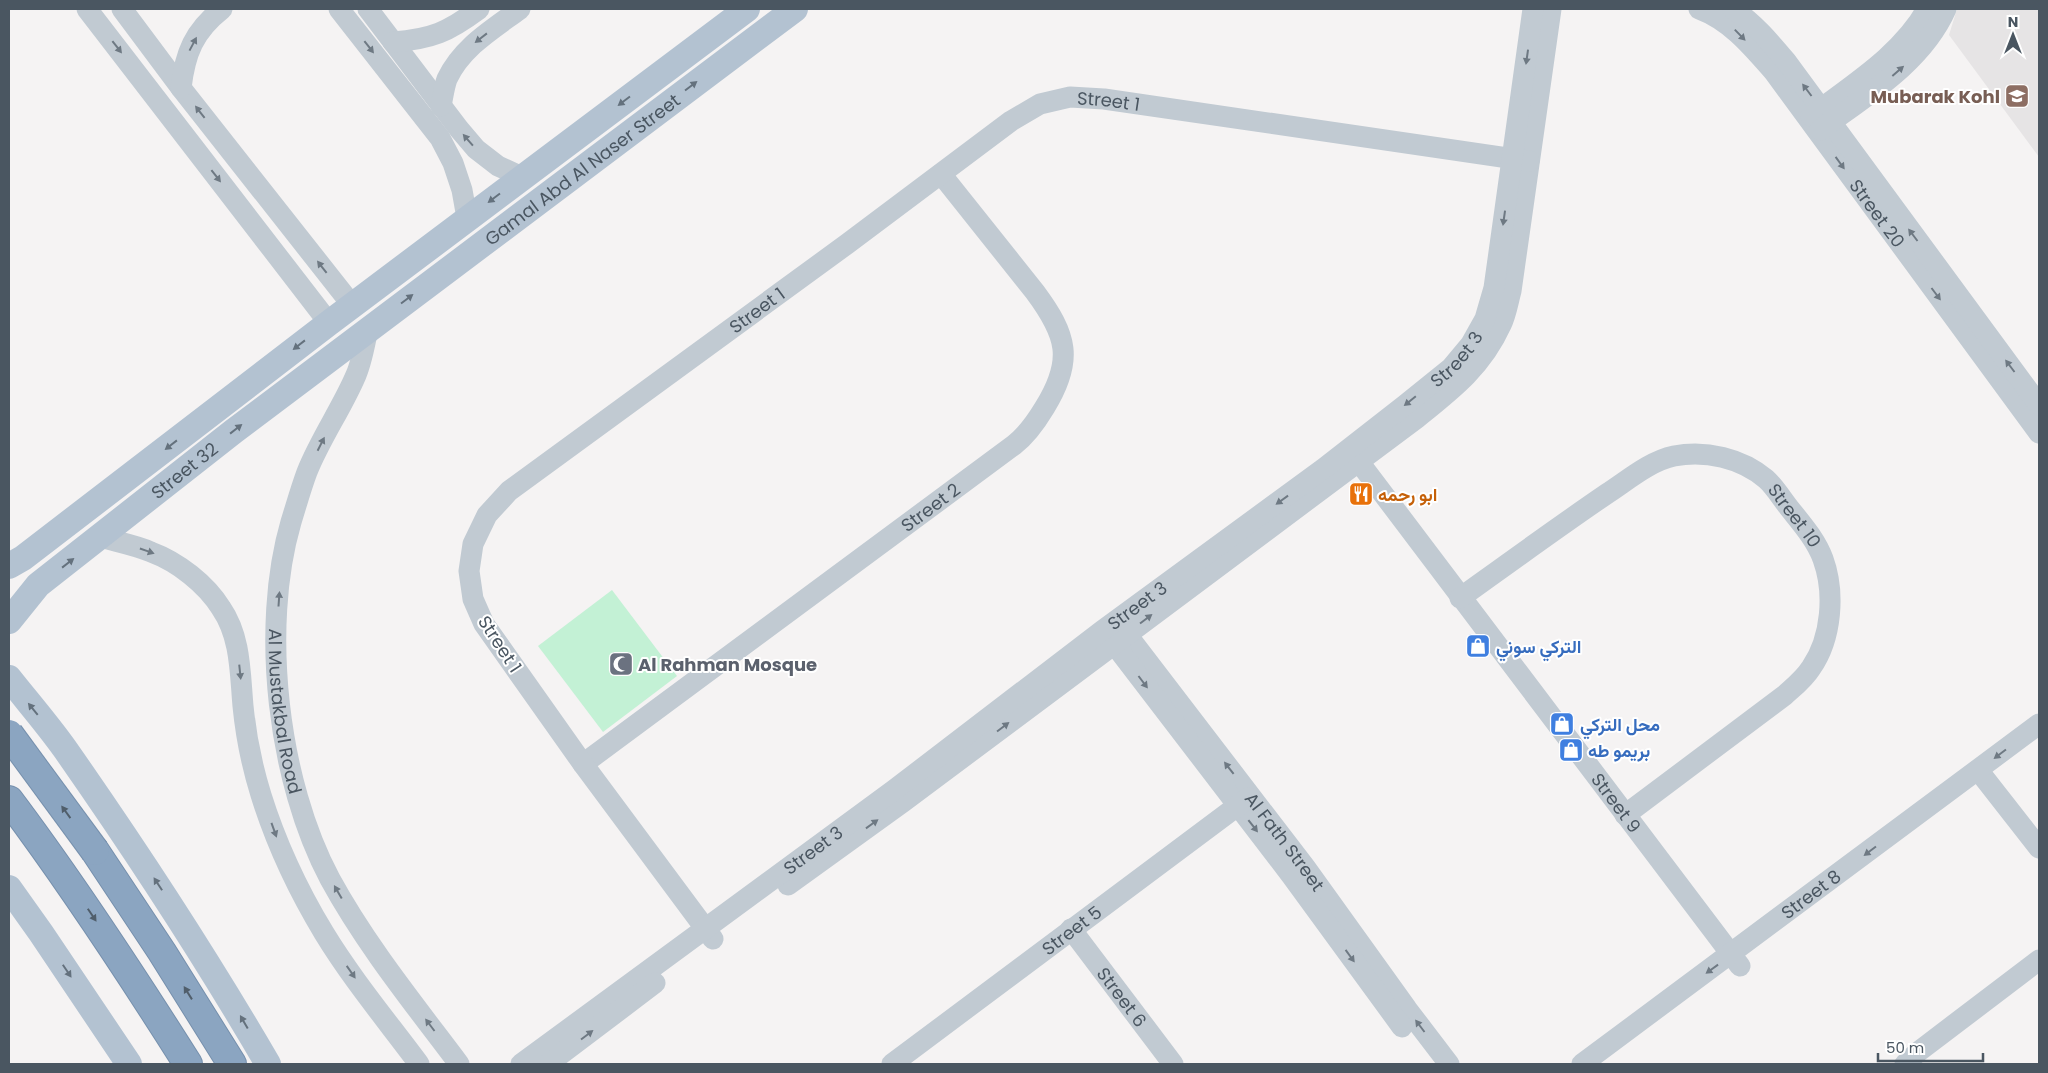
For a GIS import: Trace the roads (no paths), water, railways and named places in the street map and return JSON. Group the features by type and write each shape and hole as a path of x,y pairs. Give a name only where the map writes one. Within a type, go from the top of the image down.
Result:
{"highway":[{"path":"9,734 95,851 162,952 232,1064"},
{"path":"9,800 65,875 132,974 188,1064"}],"main road":[{"name":"Gamal Abd Al Naser Street","path":"352,305 747,9"},
{"name":"Gamal Abd Al Naser Street","path":"368,328 795,9"},
{"name":"Street 32","path":"16,562 352,305"},
{"name":"Street 32","path":"9,621 38,585 368,328"},
{"path":"16,562 38,585"},
{"path":"9,678 65,748 155,880 228,996 268,1064"},
{"path":"9,747 30,742 41,742 65,748"},
{"path":"9,888 129,1064"}],"street":[{"path":"87,9 329,323"},
{"path":"122,9 181,88 352,305"},
{"path":"181,88 184,66 191,45 216,9"},
{"path":"340,9 441,116 476,149 498,166 522,177"},
{"path":"368,9 393,42 441,116"},
{"path":"393,42 420,40 445,32 480,9"},
{"path":"467,218 462,190 453,163 440,138 446,81 458,58 477,41 520,9"},
{"name":"Street 3","path":"1521,160 1533,9"},
{"name":"Street 3","path":"521,1064 709,933 903,802 1115,632 1354,455 1451,368 1471,344 1485,319 1521,160 1551,9"},
{"name":"Street 20","path":"1699,9 1711,13 1734,29 1819,120 2039,405"},
{"name":"Street 20","path":"1734,9 1766,37 1819,120 2039,433"},
{"path":"1819,120 1899,47 1913,31 1927,9"},
{"path":"1819,120 1893,75 1926,42 1946,9"},
{"name":"Street 1","path":"709,933 583,764 484,624 473,599 469,571 473,544 487,515 509,492 941,174 1011,120 1040,104 1070,97 1111,100 1521,160"},
{"name":"Street 2","path":"583,764 1014,446 1025,437 1050,399 1060,378 1065,356 1060,331 1036,292 941,174"},
{"name":"Al Mustakbal Road","path":"368,328 357,374 308,471 290,525 279,589 276,636 279,692 285,740 295,788 310,833 329,878 382,961 459,1064"},
{"name":"Street 10","path":"1460,598 1639,472 1673,456 1696,454 1721,456 1744,464 1767,480 1812,538 1823,558 1826,568 1830,607 1821,649 1812,667 1800,682 1785,695 1625,815"},
{"name":"Street 9","path":"1354,455 1460,598 1736,961"},
{"name":"Al Mustakbal Road","path":"100,537 151,551 165,558 188,573 206,589 222,608 235,636 249,749 262,796 279,844 300,890 324,934 355,979 419,1064"},
{"name":"Al Fath Street","path":"1115,632 1244,801 1431,1064"},
{"name":"Street 8","path":"1607,1064 1736,961 1982,776 2039,724"},
{"name":"Street 8","path":"1982,776 2039,743"},
{"path":"1982,776 2039,848"},
{"name":"Al Fath Street","path":"1244,801 1305,867 1407,1010 1449,1064"},
{"name":"Street 5","path":"892,1064 1244,801"},
{"name":"Street 6","path":"1071,929 1173,1064"},
{"name":"Street 3","path":"548,1064 709,933"},
{"path":"1905,1064 1918,1052 2039,960"},
{"name":"Street 8","path":"1582,1064 1736,961"}],"place":[{"name":"Mubarak Kohl","path":"2017,96"},
{"name":"ابو رحمه","path":"1361,494"},
{"name":"التركي سوني","path":"1478,646"},
{"name":"Al Rahman Mosque","path":"621,664"},
{"name":"محل التركي","path":"1562,724"},
{"name":"بريمو طه","path":"1571,750"}]}
